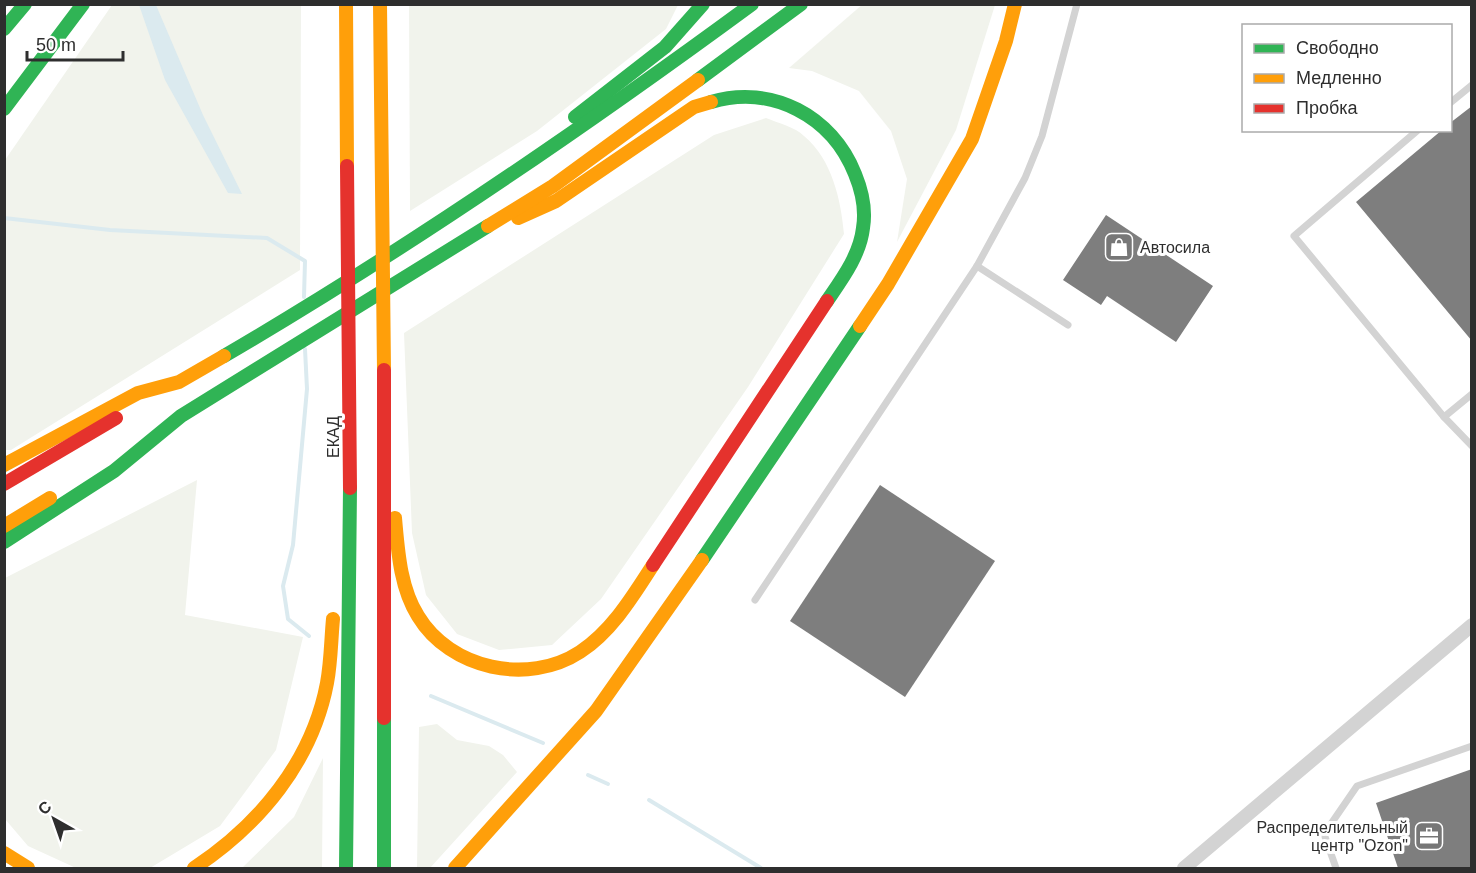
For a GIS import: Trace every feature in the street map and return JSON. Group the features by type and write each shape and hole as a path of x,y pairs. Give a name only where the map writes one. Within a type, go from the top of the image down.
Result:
{"main road":[{"path":"4,29 25,4"},
{"path":"4,108 83,4"},
{"name":"ЕКАД","path":"346,4 350,454 346,868"},
{"path":"380,4 385,457 384,868"},
{"path":"477,199 500,172 665,47 702,4"},
{"path":"4,484 194,373 477,199 632,94 752,4"},
{"path":"4,526 553,186 801,4"},
{"path":"455,868 543,773 596,711 650,637 888,284 972,139 1006,41 1015,4"},
{"path":"332,33 338,120 347,174"},
{"path":"385,457 391,472 402,574 414,607 428,630 469,659 498,669 534,669 567,659 597,638 633,596 846,273 858,251 864,221 858,180 845,152 815,118 789,103 737,95 694,107 556,201 483,230"},
{"path":"4,465 138,393 179,382"},
{"path":"4,542 114,471 181,416"},
{"path":"194,868 237,836 267,804 298,763 317,722 326,690 350,454"},
{"path":"4,853 28,868"}],"street":[{"path":"1184,868 1472,625"}],"lane":[{"path":"755,600 977,266 1034,159 1077,4"},
{"path":"1452,101 1472,86"},
{"path":"1416,132 1294,236 1444,417 1472,446"},
{"path":"977,266 1068,325"},
{"path":"1444,417 1472,394"},
{"path":"1336,868 1324,834 1357,786 1472,746"}],"shaded area":[{"path":"409,4 678,5 666,29 537,131 410,211"},
{"path":"863,4 995,5 956,130 897,242 907,179 891,131 859,91 812,71 789,68"},
{"path":"112,5 301,5 300,270 11,450 5,450 5,160"},
{"path":"139,5 156,5 203,115 242,194 228,193 165,80"},
{"path":"766,118 800,133 814,145 822,156 837,194 844,234 748,387 601,599 552,645 499,650 457,634 426,595 412,533 404,333 714,135"},
{"path":"197,480 185,615 303,637 276,750 220,826 150,868 76,868 28,846 5,819 5,578"},
{"path":"437,724 457,740 489,746 503,755 517,772 430,868 417,868 419,727"},
{"path":"323,758 322,868 242,868 294,817"}],"building":[{"path":"1472,106 1472,341 1356,202 1440,132 1452,132 1452,121"},
{"name":"Автосила","path":"1106,215 1213,286 1176,342 1107,296 1101,305 1063,280"},
{"path":"880,485 995,561 905,697 790,621"},
{"name":"Распределительный центр \"Ozon\"","path":"1472,769 1472,868 1398,868 1376,803"}],"waterway":[{"path":"4,7 7,4"},
{"path":"4,218 110,230 267,238 305,261 304,297"},
{"path":"305,349 307,389 293,545 283,586 288,619 309,636"},
{"path":"431,696 543,743"},
{"path":"588,775 608,784"},
{"path":"649,800 761,868"}],"traffic: fast":[{"path":"4,29 25,4"},
{"path":"4,109 83,4"},
{"path":"575,117 665,47 703,4"},
{"path":"224,356 427,231 624,97 752,4"},
{"path":"698,80 801,4"},
{"path":"711,102 734,98 756,98 777,102 815,121 845,154 855,174 861,194 864,207 863,228 854,257 827,301"},
{"path":"4,542 114,471 181,416 488,226"},
{"path":"702,560 860,326"},
{"path":"346,868 350,488"},
{"path":"384,718 384,868"}],"traffic: slow":[{"path":"346,4 347,166"},
{"path":"380,4 384,370"},
{"path":"860,326 888,284 972,139 1006,41 1015,4"},
{"path":"488,226 553,186 698,80"},
{"path":"518,218 556,201 694,107 711,102"},
{"path":"4,465 138,393 179,382 224,356"},
{"path":"4,526 50,498"},
{"path":"395,518 404,581 418,616 432,634 450,649 470,660 492,667 514,670 537,668 559,662 580,652 592,644 612,623 630,601 653,565"},
{"path":"455,868 596,711 702,560"},
{"path":"194,868 218,851 261,811 295,765 320,712 327,683 333,619"},
{"path":"4,853 28,868"}],"traffic: jam":[{"path":"347,166 350,488"},
{"path":"653,565 827,301"},
{"path":"384,370 384,718"},
{"path":"4,484 116,418"}],"place":[{"name":"Автосила","path":"1119,247"},
{"name":"Распределительный центр \"Ozon\"","path":"1429,836"}]}
